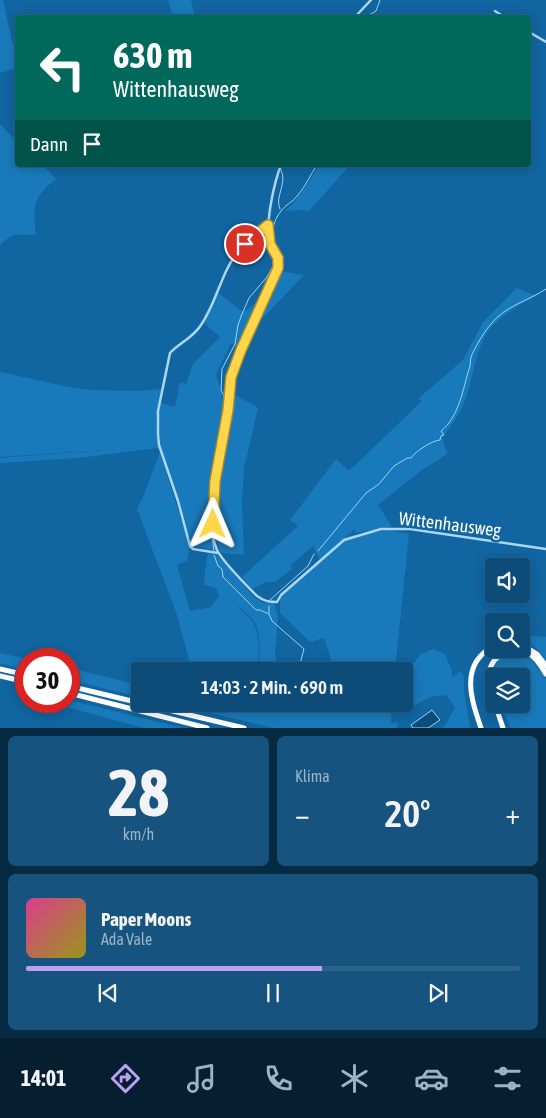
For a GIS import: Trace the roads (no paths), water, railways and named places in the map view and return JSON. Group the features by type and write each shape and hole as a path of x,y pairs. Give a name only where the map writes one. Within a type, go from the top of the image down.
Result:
{"highway":[{"path":"530,649 538,654 546,666"},
{"path":"491,668 496,658 506,652 518,650 528,653 536,659 546,674"},
{"path":"480,728 472,701 470,678 474,666 485,653"},
{"path":"0,669 15,672"},
{"path":"0,676 15,679"},
{"path":"80,689 131,700"},
{"path":"80,696 207,728"},
{"path":"179,712 244,728"},
{"path":"498,713 503,728"}],"street":[{"path":"357,15 372,0"},
{"path":"495,12 500,15"},
{"path":"531,33 546,42"},
{"name":"Wittenhausweg","path":"280,167 268,225 270,244 278,258 278,268 241,350 231,377 228,410 218,459 213,502 214,538 219,553 257,596 264,602 276,602 344,540 381,529 410,529 546,549"},
{"path":"219,553 190,546 159,445 158,411 170,354 200,327 237,252 268,225"}],"waterway":[{"path":"369,15 376,11 380,0"},
{"path":"277,251 273,235 275,221 283,209 301,192 316,167"},
{"path":"280,209 279,200 283,180 281,170"},
{"path":"211,507 212,480 226,400 221,390 222,369 235,344 238,325 249,298 267,277 274,264"},
{"path":"318,551 366,493 379,484 394,466 407,458 411,458 428,444 440,440 441,436 444,435 441,431 456,411 470,367 471,357 486,331 497,318 510,308 546,289"},
{"path":"210,516 214,551"},
{"path":"270,600 308,566 314,554"},
{"path":"214,555 218,566 222,569 223,577 256,610 269,614 272,621 304,649 300,662"},
{"path":"269,606 269,613"}]}
